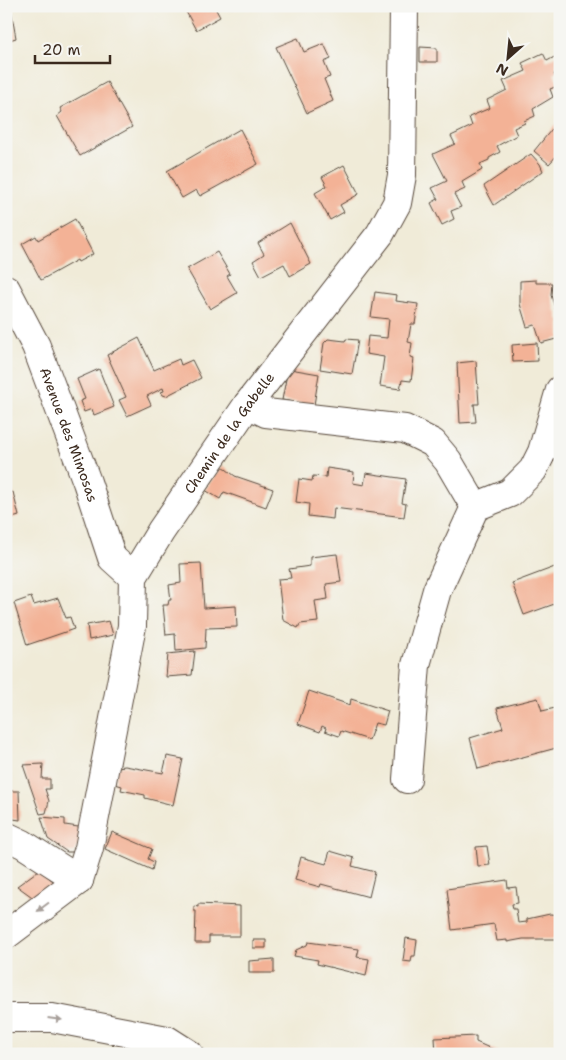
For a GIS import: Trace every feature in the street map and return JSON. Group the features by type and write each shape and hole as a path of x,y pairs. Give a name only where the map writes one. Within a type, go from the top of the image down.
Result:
{"street":[{"name":"Chemin de la Gabelle","path":"133,577 161,531 248,404 380,234 397,203 402,175 404,6"},
{"name":"Avenue des Mimosas","path":"6,289 36,346 88,482 112,558 133,577"},
{"path":"408,779 416,666 437,590 475,506 510,493 533,470 542,452 560,390"},
{"path":"248,404 266,413 405,429 433,443 448,461 475,506"},
{"path":"6,935 79,880 89,848 132,626 133,577"},
{"path":"6,836 23,844 79,880"},
{"path":"6,1018 52,1018 167,1040 189,1054"}],"building":[{"path":"183,6 207,6 209,9 214,6 220,17 196,30"},
{"path":"11,10 16,38 6,41 6,11"},
{"path":"298,38 304,52 324,44 331,59 324,62 330,77 324,79 333,101 307,113 276,47"},
{"path":"420,47 437,48 437,62 420,62"},
{"path":"8,53 10,64 6,64 6,54"},
{"path":"543,53 547,61 560,54 560,71 554,74 560,85 550,89 553,97 533,109 535,116 514,128 517,135 497,146 500,152 480,164 482,170 462,182 465,189 454,194 461,207 451,211 454,219 442,225 431,203 438,199 432,188 447,181 433,154 455,144 451,136 472,126 469,117 490,108 487,100 507,90 503,81 526,71 522,63"},
{"path":"107,82 132,127 80,156 57,116 62,112 60,108"},
{"path":"560,119 560,152 549,164 534,151"},
{"path":"240,129 258,164 200,196 196,190 182,198 167,171"},
{"path":"531,154 540,164 543,171 494,205 484,186"},
{"path":"344,165 359,194 340,205 344,212 330,220 315,193 327,186 322,177"},
{"path":"75,219 93,254 78,262 77,260 41,280 22,244 36,236 38,240"},
{"path":"290,223 311,264 290,276 284,264 261,276 253,261 264,254 258,243"},
{"path":"217,252 230,274 227,276 237,293 210,309 187,269"},
{"path":"536,280 536,283 552,283 551,295 560,324 560,338 541,343 535,325 527,327 520,304 520,281"},
{"path":"375,292 397,295 396,301 418,304 415,324 411,324 408,342 412,343 410,357 414,358 411,381 402,380 400,389 380,386 384,357 366,354 368,336 387,338 389,319 371,317"},
{"path":"139,338 154,370 179,359 181,365 192,360 201,378 166,396 161,392 164,391 163,388 147,396 151,405 127,416 119,400 126,397 107,355"},
{"path":"328,339 358,340 352,374 320,369 324,343"},
{"path":"537,343 538,361 513,362 512,345"},
{"path":"476,361 479,404 474,404 476,422 460,423 457,363"},
{"path":"99,369 114,407 94,415 92,409 84,412 80,401 85,399 77,379"},
{"path":"290,369 319,374 314,405 282,400 287,374"},
{"path":"222,466 235,476 273,489 266,507 224,492 220,499 205,490"},
{"path":"327,468 354,472 353,483 364,485 366,473 406,479 402,503 406,504 404,517 334,508 333,519 308,516 309,504 296,502 299,479 312,481 313,476 326,477"},
{"path":"13,492 19,516 6,520 6,494"},
{"path":"337,554 341,582 326,584 328,599 315,601 318,622 300,624 298,628 283,620 278,579 291,578 289,569 310,566 310,557"},
{"path":"201,563 204,608 236,606 237,627 206,628 205,648 176,651 175,634 166,635 163,605 168,605 169,600 171,600 169,585 181,583 180,564"},
{"path":"560,565 560,602 524,615 512,583"},
{"path":"31,597 34,605 58,598 66,618 70,617 74,629 27,645 14,603"},
{"path":"109,621 113,635 89,640 87,625"},
{"path":"195,651 192,675 166,677 168,654"},
{"path":"309,691 350,705 351,699 388,711 384,725 375,723 369,740 341,731 339,736 325,731 326,728 322,726 320,732 298,724"},
{"path":"538,698 542,711 560,707 560,747 478,769 470,738 503,728 497,708"},
{"path":"167,756 183,759 173,805 145,798 145,795 121,790 122,786 115,784 117,767 125,766 163,773"},
{"path":"43,764 42,779 50,779 50,789 45,789 49,801 46,813 40,814 23,765"},
{"path":"6,791 19,791 20,820 6,818"},
{"path":"41,817 65,819 65,825 85,828 75,852 67,852 48,839"},
{"path":"112,832 152,849 148,859 154,862 152,870 105,849"},
{"path":"487,846 490,865 478,866 476,847"},
{"path":"330,851 354,858 352,866 375,872 369,897 321,884 320,887 295,880 301,857 326,864"},
{"path":"39,870 57,884 35,899 17,886"},
{"path":"507,880 508,888 516,887 518,903 512,904 513,909 516,909 518,923 550,914 560,915 560,939 497,941 494,924 452,930 447,889"},
{"path":"198,904 240,906 240,936 209,936 209,943 195,943 196,911 194,911 194,906 198,907"},
{"path":"406,938 417,940 415,956 412,956 411,962 403,961"},
{"path":"253,940 266,940 266,948 253,948"},
{"path":"308,942 359,949 357,957 369,959 366,976 317,964 318,960 294,956 296,950 307,945"},
{"path":"274,959 274,973 249,973 249,961"},
{"path":"476,1036 476,1042 503,1054 436,1054 435,1038"}]}
